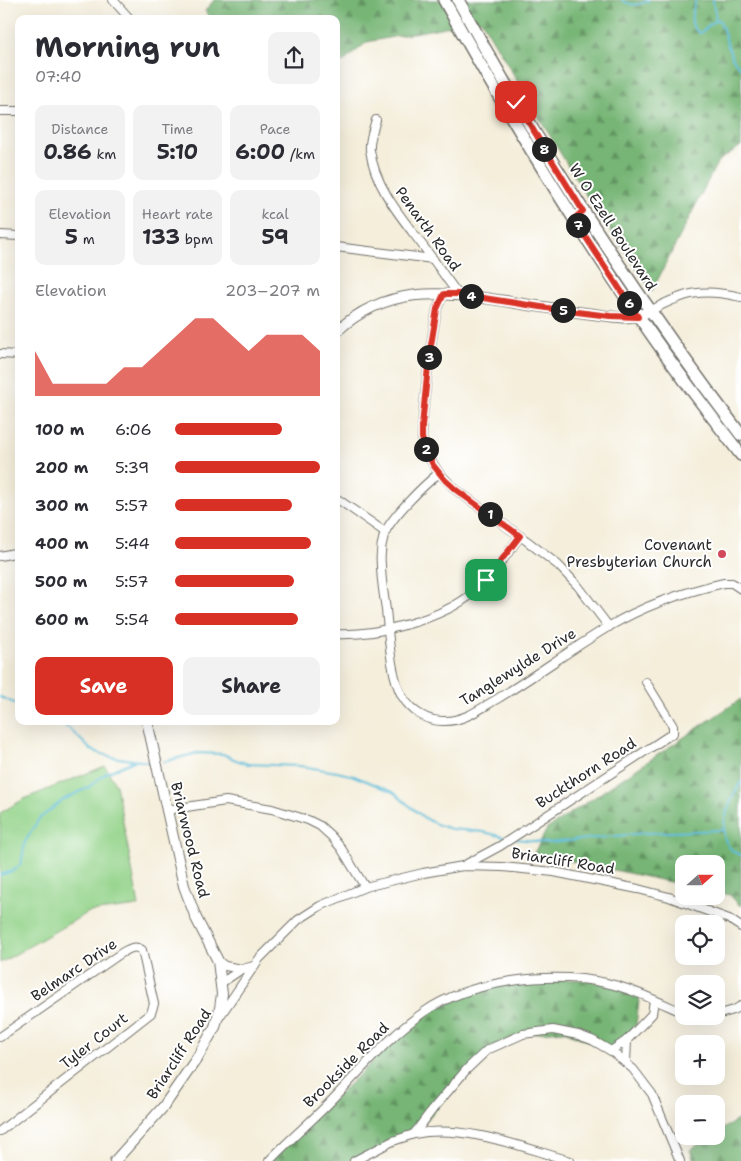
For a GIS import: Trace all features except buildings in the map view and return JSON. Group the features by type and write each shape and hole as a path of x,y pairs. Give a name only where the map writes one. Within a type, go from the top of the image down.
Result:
{"main road":[{"name":"W O Ezell Boulevard","path":"445,0 512,121 574,219 638,317 741,455"},
{"name":"W O Ezell Boulevard","path":"458,0 516,102 583,211 650,311 741,435"},
{"path":"574,219 583,211"}],"street":[{"path":"113,0 126,15"},
{"path":"0,110 15,111"},
{"name":"Penarth Road","path":"376,120 370,141 370,149 377,177 394,208 458,294"},
{"path":"0,235 15,236"},
{"path":"340,247 433,259"},
{"path":"340,329 363,312 392,300 426,293 458,294 560,310 610,316 638,317 678,296 697,292 717,292 741,297"},
{"name":"Penarth Road","path":"444,294 437,309 429,357 422,426 422,438 425,447 438,473 456,490 558,565 572,578 609,627"},
{"path":"0,354 15,356"},
{"name":"Tanglewylde Drive","path":"438,473 411,499 385,532 380,566 396,677 402,696 420,715 444,722 459,719 473,713 524,683 609,627 648,606 679,595 724,583 732,583 741,589"},
{"path":"340,501 385,532"},
{"path":"340,634 362,635 388,629 430,616 464,600 486,580 520,536"},
{"path":"0,556 15,553"},
{"name":"Buckthorn Road","path":"463,866 500,846 673,733 673,726 646,682"},
{"name":"Briarwood Road","path":"148,725 184,886 196,918 218,961 222,994 218,1020"},
{"path":"166,810 226,801 272,809 308,820 326,831 336,842 365,887"},
{"name":"Briarcliff Road","path":"115,1161 176,1090 210,1037 218,1020 259,959 298,920 320,906 365,887 423,873 463,866 528,869 595,879 669,897 729,919 741,927"},
{"name":"Belmarc Drive","path":"0,1037 120,954 131,948 140,948"},
{"name":"Tyler Court","path":"0,1131 151,1013 154,1004 143,953 140,948"},
{"path":"218,961 225,966 242,969"},
{"path":"221,983 242,969 254,966"},
{"name":"Brookside Road","path":"268,1161 334,1098 387,1041 424,1012 447,999 476,988 512,981 549,978 606,983 672,1008"},
{"path":"221,983 234,984 243,982"},
{"path":"652,1014 654,1000"},
{"path":"725,1013 741,1006"},
{"path":"611,1051 627,1040 652,1014 672,1008 675,1009"},
{"path":"414,1134 432,1110 482,1054 492,1047 513,1037 533,1031 564,1031 592,1040 611,1051 626,1063 643,1081 652,1094 680,1161"},
{"path":"626,1063 627,1040"},
{"path":"354,1161 414,1134 440,1130 466,1133 570,1161"}],"green space":[{"path":"214,0 741,0 741,146 718,161 652,291 583,191 481,20 367,42 340,65 340,15 208,15 205,11"},
{"path":"741,699 741,907 730,895 725,894 725,855 675,855 675,883 534,853 547,829"},
{"path":"105,766 116,785 139,906 89,912 0,963 0,813 24,799"},
{"path":"530,979 587,980 640,993 636,1025 611,1051 564,1031 523,1034 492,1047 414,1134 358,1161 270,1161 424,1012 476,988"},
{"path":"741,1118 741,1161 694,1161 690,1150 698,1145 725,1145 725,1128"}],"waterway":[{"path":"622,0 629,4 642,3 649,0"},
{"path":"696,0 693,9 693,27 700,33 715,21"},
{"path":"713,0 716,20 719,20 730,52 736,64 741,68"},
{"path":"0,697 15,703"},
{"path":"63,725 69,728 91,750 111,757 148,762"},
{"path":"163,762 197,753 223,754 248,764 300,766 337,772 354,776 393,792 423,817 436,824 451,829 484,832 504,837"},
{"path":"0,875 13,871 21,864 25,842 39,819 63,800 89,787 106,773 134,761"},
{"path":"741,782 731,800 724,822 726,842 731,849 741,855"},
{"path":"517,839 549,843 644,833 723,830"}],"place":[{"name":"Covenant Presbyterian Church","path":"722,554"}],"route":[{"path":"486,580 520,536 456,490 438,473 428,456 422,438 422,426 429,357 438,304 444,294 458,294 560,310 610,316 638,317 574,219 583,211 516,102"}]}
